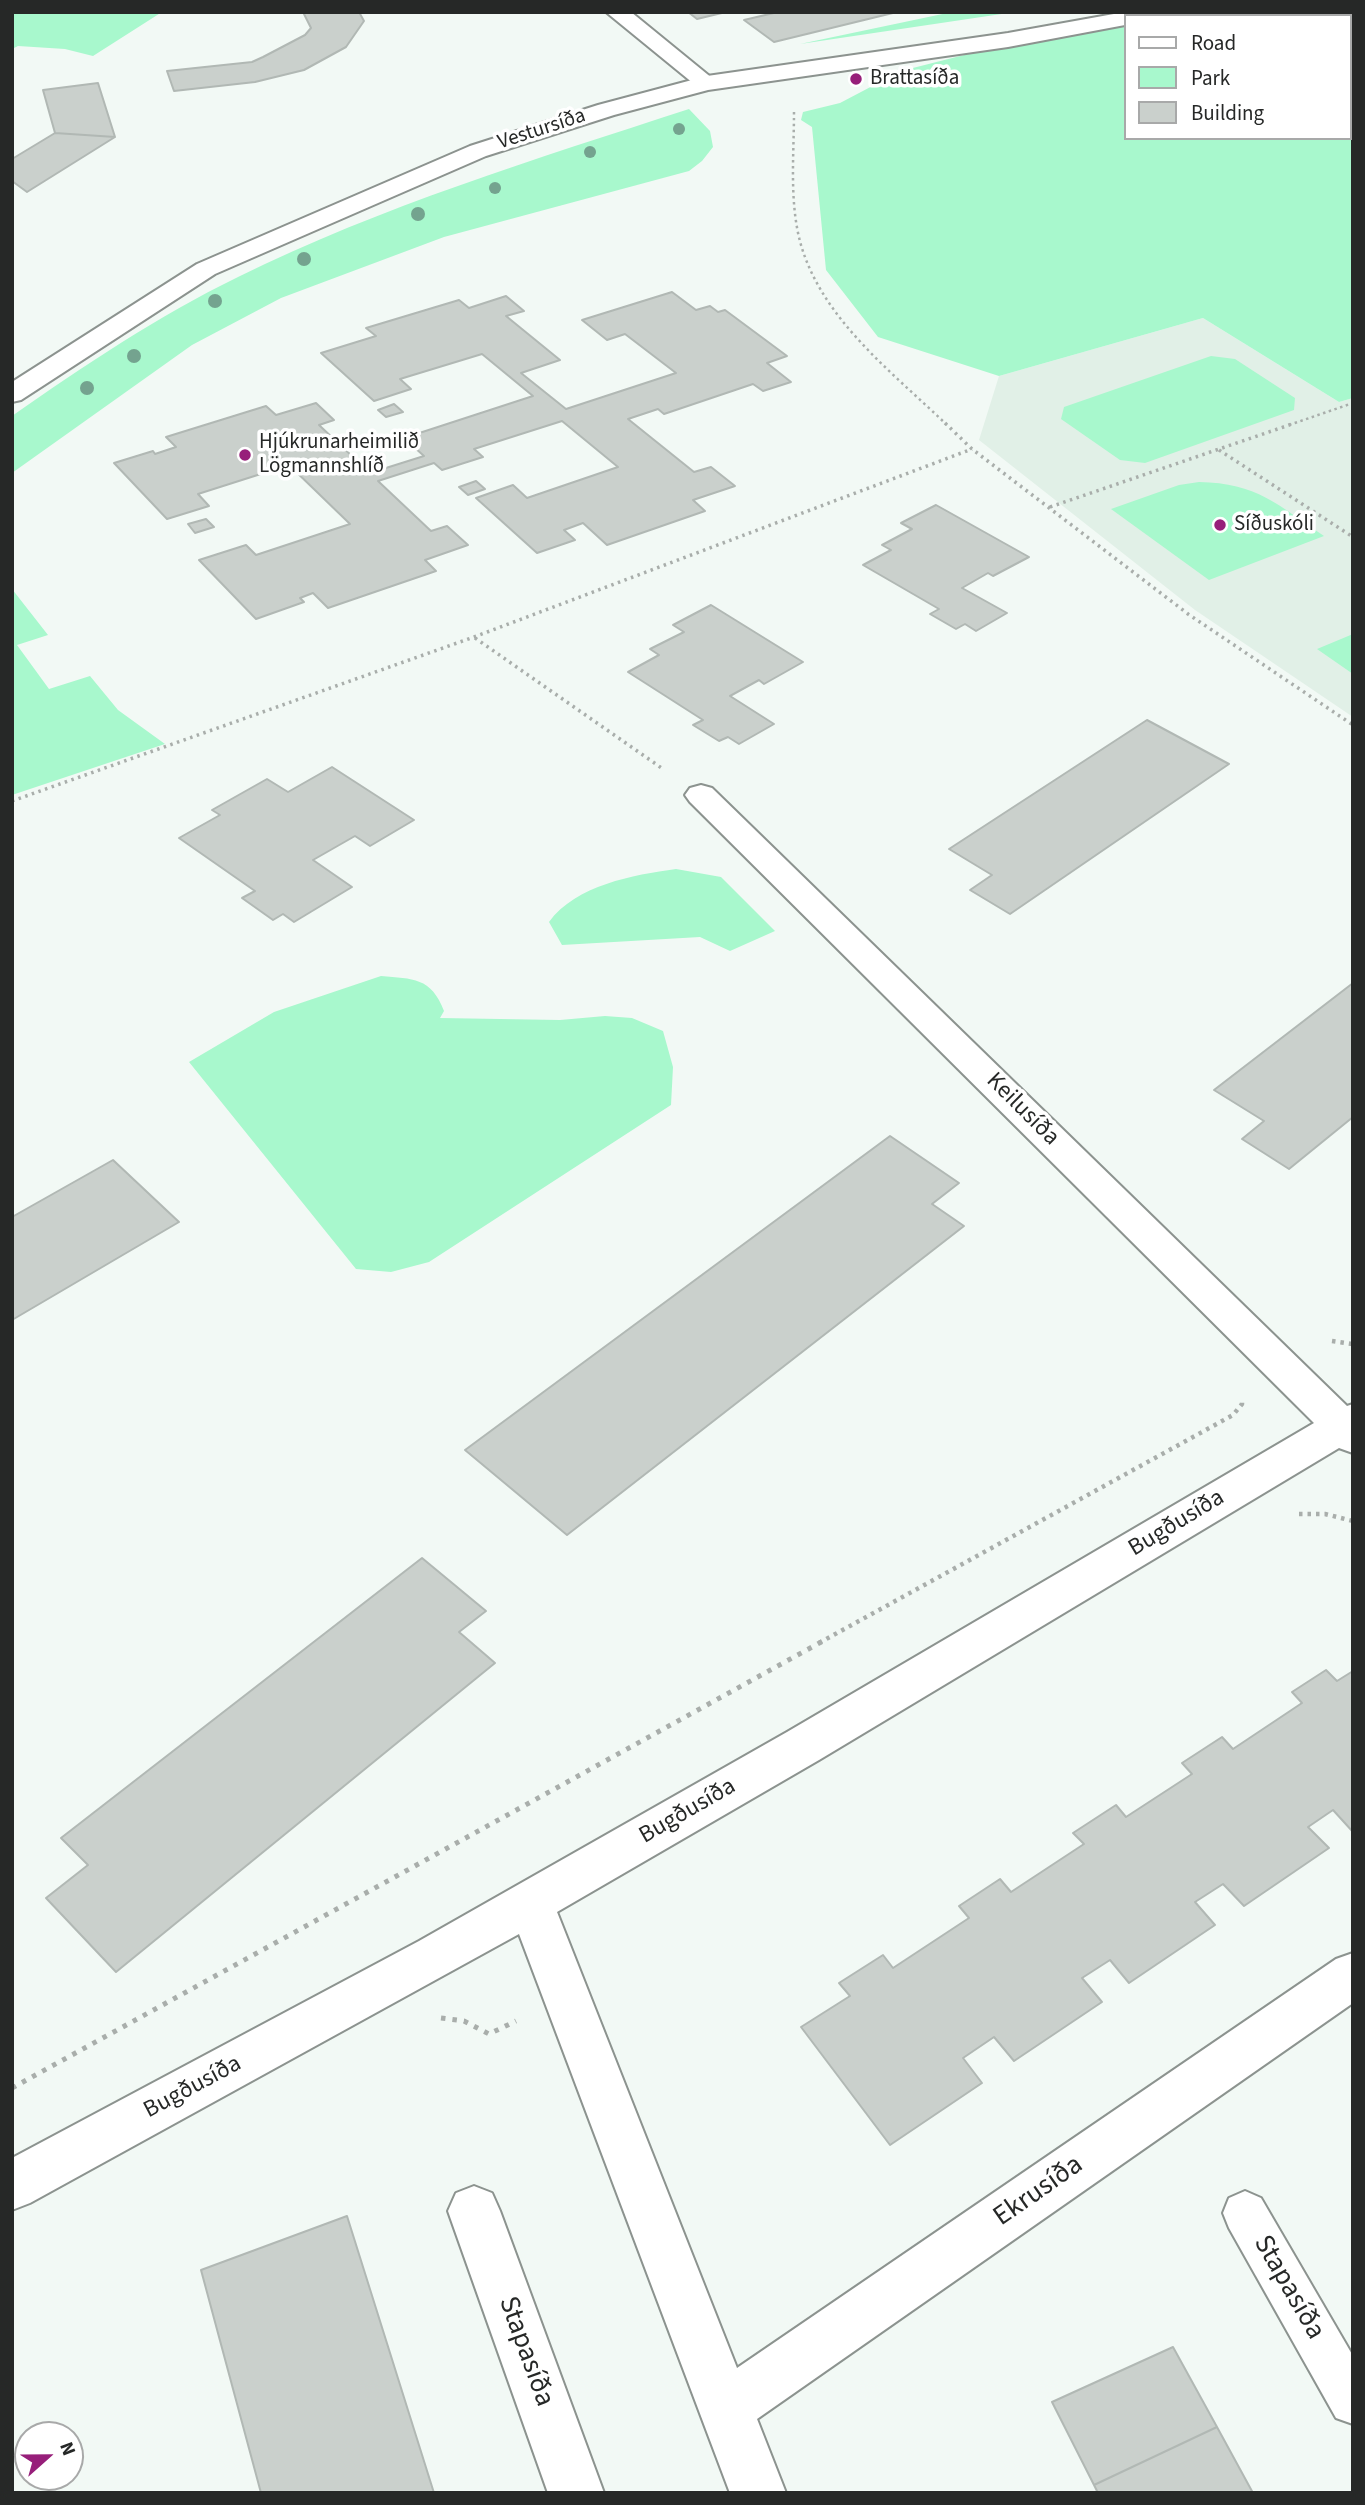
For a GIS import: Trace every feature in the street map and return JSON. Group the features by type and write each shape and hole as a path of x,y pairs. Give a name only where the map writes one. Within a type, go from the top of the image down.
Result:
{"street":[{"path":"617,12 707,83"},
{"name":"Vestursíða","path":"12,394 206,269 478,151 606,110 707,83 1008,40 1124,19"},
{"name":"Keilusíða","path":"701,795 1268,1353 1349,1428"},
{"name":"Bugðusíða","path":"12,2185 436,1956 1349,1428"},
{"path":"530,1902 758,2493"},
{"name":"Ekrusíða","path":"726,2408 1353,1975"},
{"name":"Stapasíða","path":"474,2211 576,2493"}],"lane":[{"name":"Stapasíða","path":"1245,2213 1353,2400"}],"path":[{"path":"768,75 787,94 794,111 794,199 801,244 818,289 856,337 972,449 1188,614 1353,725"},
{"path":"1049,508 1353,403"},
{"path":"12,801 474,637 972,449"},
{"path":"1219,450 1353,537"},
{"path":"474,637 701,795"},
{"path":"12,2088 1233,1415 1242,1404 1236,1375 1268,1353 1314,1331 1324,1338 1353,1344"}],"shaded area":[{"name":"Síðuskóli","path":"1203,318 1339,402 1353,398 1353,717 1195,610 979,440 999,376"}],"green space":[{"path":"12,12 162,12 93,56 65,49 18,46 12,49"},
{"path":"952,12 1015,12 800,44"},
{"path":"1353,12 1353,398 1339,402 1203,318 999,376 878,337 826,270 812,127 801,120 803,112 840,103 901,71 968,54 1124,24 1124,140 1351,140 1351,14 1180,14"},
{"path":"689,109 710,131 713,147 702,161 689,171 444,237 281,298 192,345 12,473 12,416 122,342 208,292 292,251 404,206 517,165"},
{"path":"1211,356 1235,359 1295,398 1294,410 1145,463 1120,460 1061,419 1064,407"},
{"path":"1199,482 1237,486 1252,491 1280,506 1324,536 1209,580 1111,509 1179,485"},
{"path":"12,589 48,635 17,645 49,689 90,676 118,710 165,744 12,795"},
{"path":"1353,634 1353,674 1317,649"},
{"path":"676,869 721,877 775,931 730,951 700,937 562,945 549,922 560,909 590,891 624,879"},
{"path":"381,976 412,979 427,986 444,1011 440,1018 560,1020 605,1016 632,1018 663,1031 673,1067 671,1105 429,1262 391,1272 356,1269 189,1062 274,1012"}],"building":[{"path":"303,12 359,12 364,21 346,47 304,70 255,82 174,91 167,71 252,62 305,35 311,28"},
{"path":"688,12 726,12 697,19"},
{"path":"778,12 897,12 774,42 744,20"},
{"path":"98,83 115,137 55,133 43,90"},
{"path":"55,133 115,137 27,192 12,181 12,159"},
{"name":"Hjúkrunarheimilið Lögmannshlíð","path":"672,292 696,310 710,306 718,312 725,310 787,356 767,363 791,382 763,391 753,384 664,414 658,409 628,419 694,472 711,467 735,486 693,500 705,511 607,545 583,523 564,530 575,540 537,553 476,498 513,485 527,498 618,467 562,421 474,449 483,457 442,470 434,463 378,481 431,531 447,526 468,545 425,560 436,571 328,608 313,593 300,598 304,602 256,619 199,560 246,545 256,555 350,524 289,465 198,494 209,506 167,519 114,463 176,447 166,437 266,406 276,415 316,403 334,420 319,425 370,473 424,456 404,438 533,396 482,354 400,379 411,389 374,401 321,353 376,336 366,328 459,300 469,308 506,296 524,311 506,316 560,360 521,373 566,409 676,373 625,334 607,340 582,320"},
{"path":"394,404 403,412 386,417 378,410"},
{"path":"476,481 485,489 468,495 459,487"},
{"path":"936,505 1029,557 993,576 988,573 962,588 1007,613 976,631 965,624 956,629 930,614 939,609 863,565 891,550 882,545 912,529 901,523"},
{"path":"206,519 214,527 195,533 188,524"},
{"path":"711,605 803,662 764,684 759,680 730,696 774,724 739,744 728,737 719,741 693,725 703,720 628,672 659,655 650,649 684,632 673,625"},
{"path":"1147,720 1229,764 1010,914 970,890 992,875 949,849"},
{"path":"332,767 414,820 370,846 355,836 313,860 352,887 294,922 283,914 273,920 242,898 255,891 179,838 220,815 212,810 267,779 288,792"},
{"path":"1353,983 1353,1117 1289,1169 1242,1139 1264,1121 1214,1090"},
{"path":"890,1136 959,1183 932,1204 964,1226 567,1535 465,1450"},
{"path":"113,1160 179,1222 12,1320 12,1217"},
{"path":"422,1558 486,1611 459,1632 495,1663 116,1972 46,1898 88,1865 61,1838"},
{"path":"1326,1670 1337,1681 1353,1671 1353,1832 1333,1810 1308,1827 1329,1848 1244,1906 1223,1884 1195,1902 1215,1925 1129,1983 1110,1960 1082,1978 1102,2002 1014,2061 994,2037 963,2058 982,2083 890,2145 801,2027 850,1996 839,1983 883,1955 893,1968 969,1918 959,1906 1000,1879 1011,1892 1084,1844 1073,1833 1116,1805 1126,1817 1192,1774 1182,1763 1222,1737 1233,1749 1302,1703 1292,1692"},
{"path":"347,2216 434,2493 261,2493 201,2270"},
{"path":"1173,2347 1217,2427 1094,2485 1052,2402"},
{"path":"1217,2427 1253,2493 1098,2493 1094,2485"}],"place":[{"name":"Brattasíða","path":"856,79"},
{"name":"Hjúkrunarheimilið Lögmannshlíð","path":"245,455"},
{"name":"Síðuskóli","path":"1220,525"}]}
